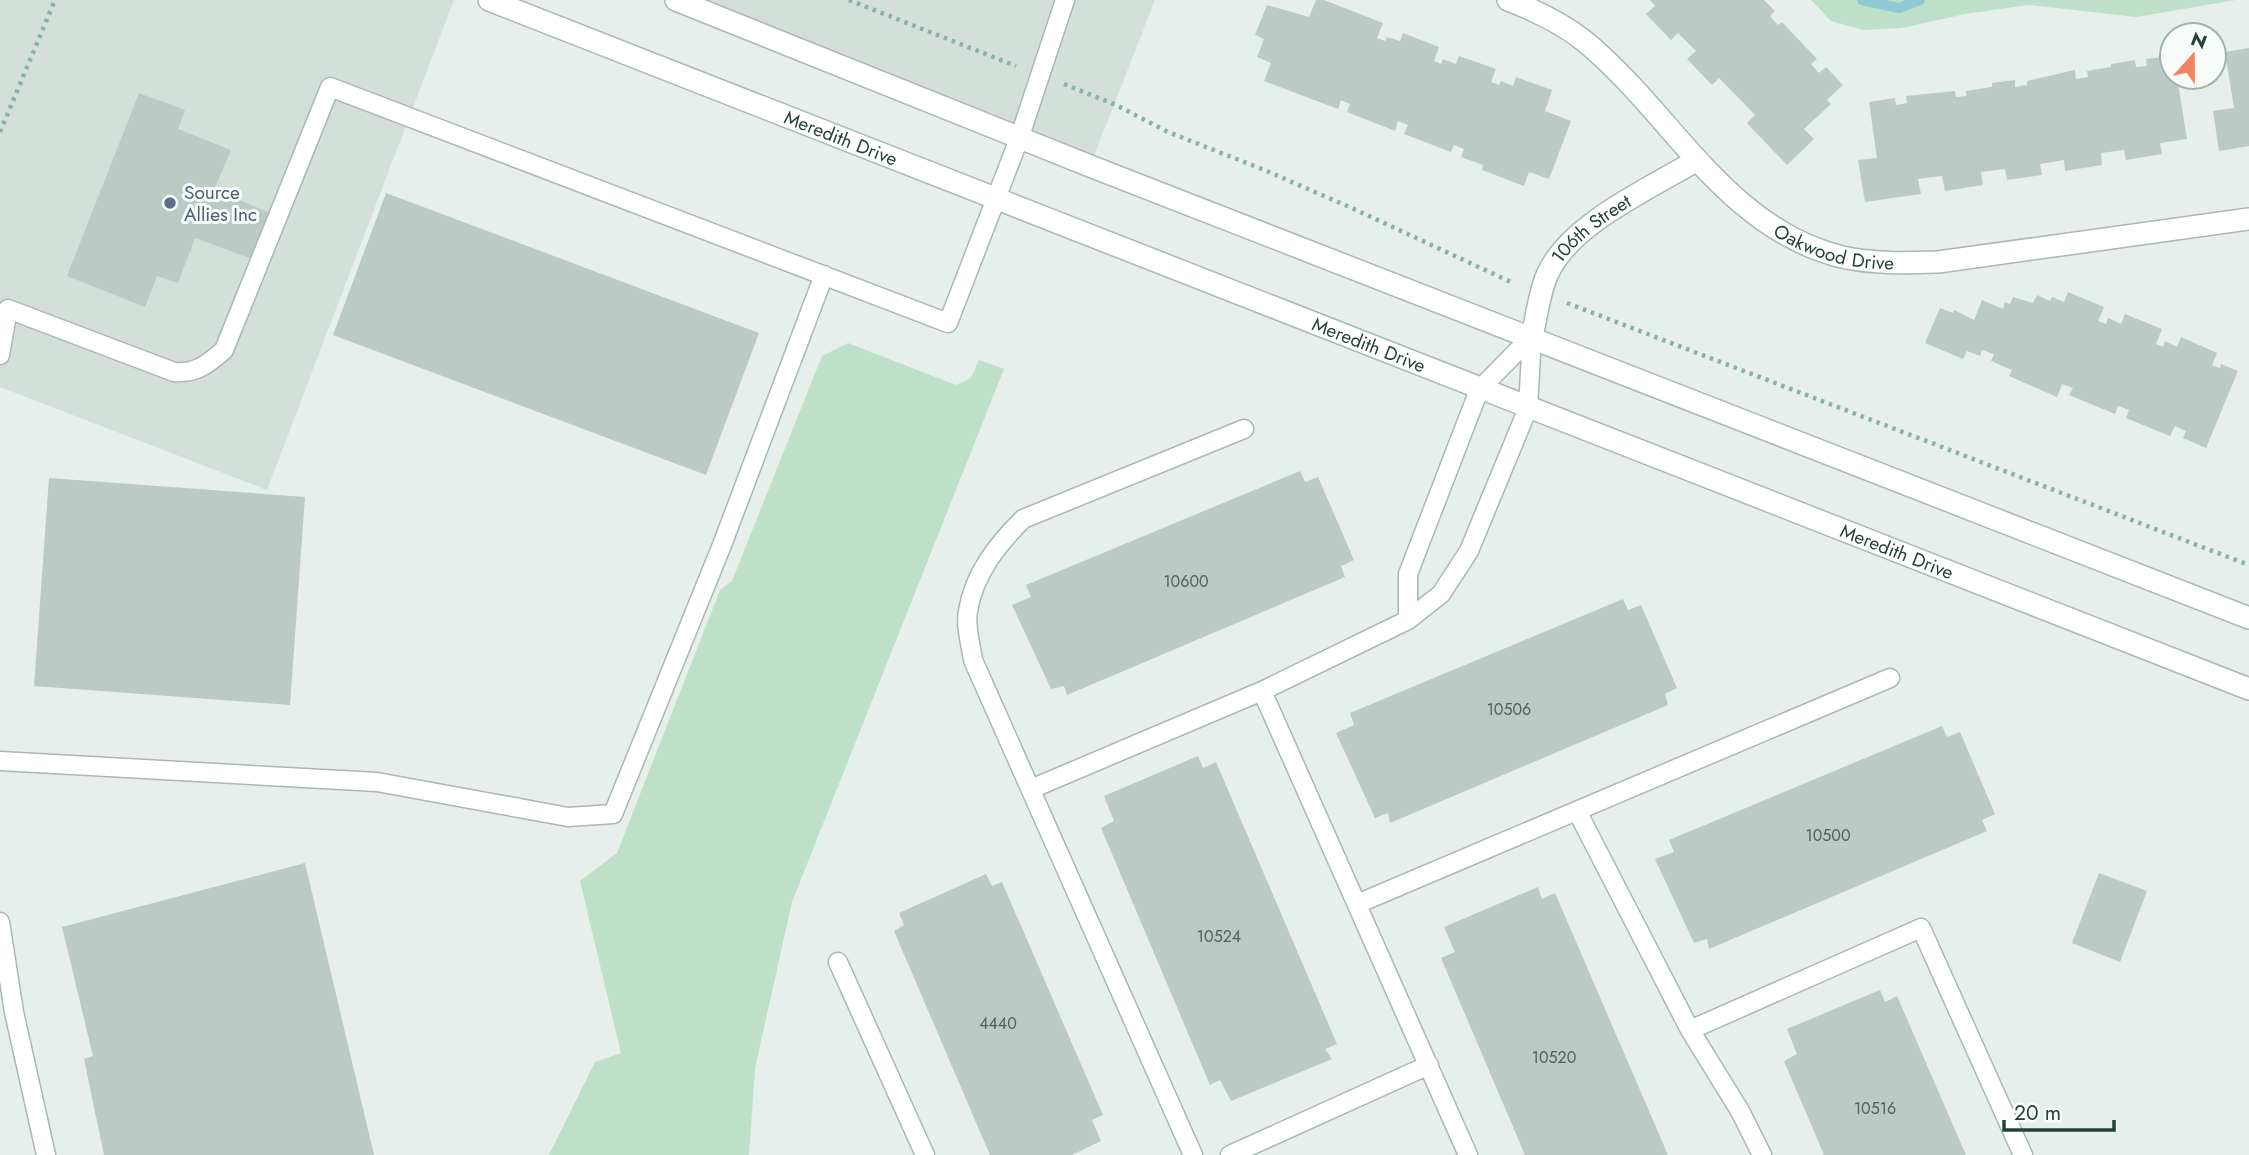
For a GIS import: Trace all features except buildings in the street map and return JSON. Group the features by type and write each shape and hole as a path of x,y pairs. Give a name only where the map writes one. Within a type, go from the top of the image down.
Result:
{"main road":[{"name":"Meredith Drive","path":"489,0 998,197 1479,390 2249,689"},
{"path":"676,0 1019,139 1532,336 2249,618"},
{"name":"Oakwood Drive","path":"1508,0 1541,13 1582,39 1614,68 1697,160 1755,216 1796,240 1841,256 1889,264 1938,262 2249,219"},
{"name":"106th Street","path":"1532,336 1548,273 1570,243 1610,212 1697,160"}],"lane":[{"path":"0,355 8,309 174,372 198,370 211,362 224,350 330,87 948,323 998,197 1065,0"},
{"path":"0,761 377,782 568,817 612,814 718,557 824,275"},
{"path":"1408,620 1408,574 1479,390 1532,336"},
{"path":"1031,789 1262,691 1408,620 1441,594 1469,551 1528,408 1532,336"},
{"path":"1193,1155 973,660 967,613 978,577 999,543 1023,519 1244,429"},
{"path":"1357,904 1890,678"},
{"path":"1262,691 1468,1155"},
{"path":"1577,811 1690,1030 1740,1111 1762,1155"},
{"path":"0,922 14,1012 46,1155"},
{"path":"1690,1030 1921,928 2023,1155"},
{"path":"838,962 925,1155"},
{"path":"1230,1155 1429,1065"}],"path":[{"path":"0,132 55,0"}],"shaded area":[{"path":"0,0 454,0 267,490 0,387"},
{"path":"676,0 1155,0 1090,166"}],"green space":[{"path":"1811,0 2236,0 2136,17 2029,5 1965,14 1902,28 1863,30 1831,21"},
{"path":"848,343 956,385 971,378 979,360 1004,369 792,902 755,1068 749,1155 549,1155 595,1062 621,1053 580,881 617,853 720,590 732,581 822,356"}],"waterway":[{"path":"1862,0 1899,8 1920,0"}],"place":[{"name":"Source Allies Inc","path":"170,203"}]}
